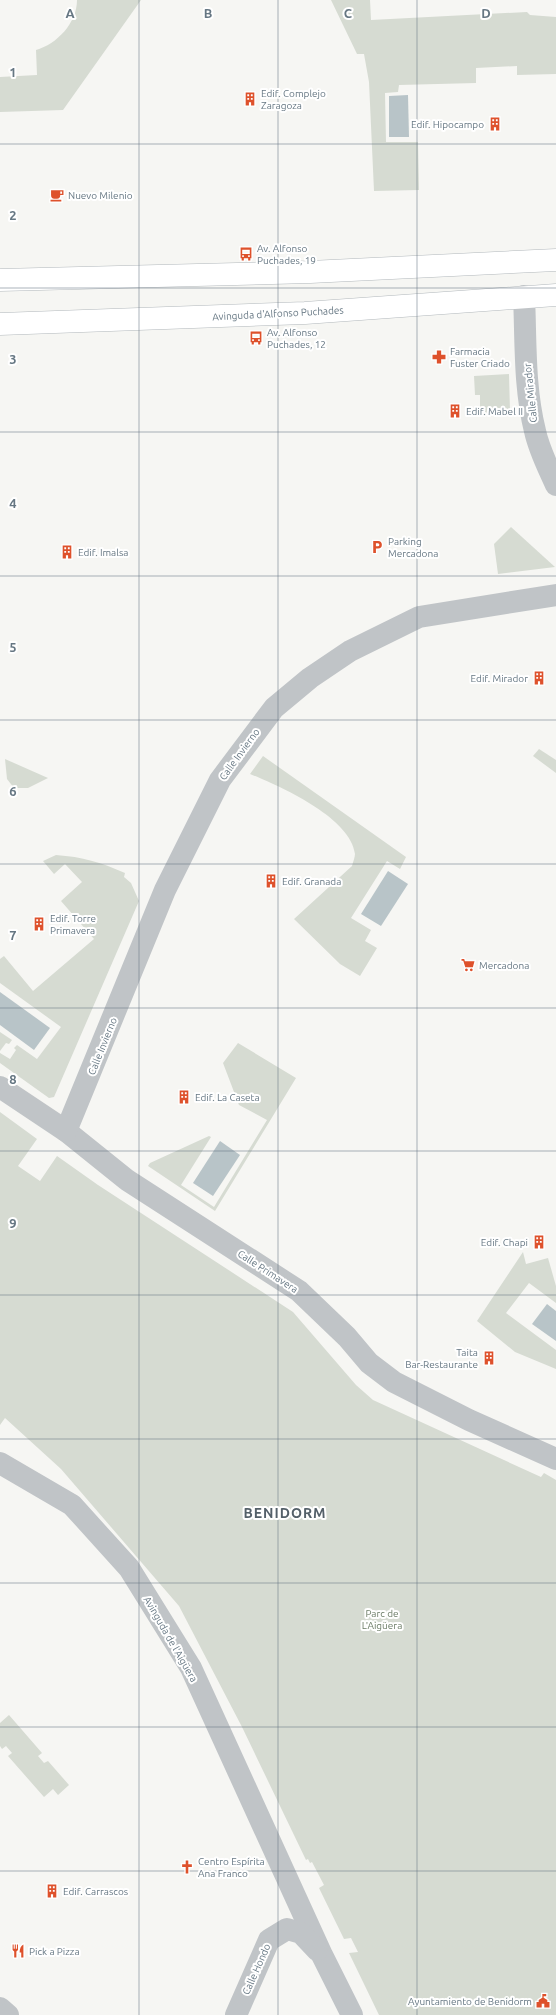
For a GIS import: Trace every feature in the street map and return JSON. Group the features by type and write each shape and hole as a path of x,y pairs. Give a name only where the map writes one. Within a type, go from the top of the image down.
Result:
{"main road":[{"path":"0,280 302,272 556,260"},
{"path":"524,296 528,276 532,272 545,269 556,269"},
{"name":"Avinguda d'Alfonso Puchades","path":"0,324 304,313 524,296 556,295"}],"street":[{"name":"Calle Mirador","path":"524,296 528,387 534,431 543,457 556,485"},
{"name":"Calle Invierno","path":"66,1131 165,890 220,780 274,708 310,678 350,651 419,617 556,595"},
{"name":"Calle Primavera","path":"0,1087 66,1131 128,1180 299,1291 347,1337 369,1363 394,1382 470,1420 556,1459"},
{"name":"Avinguda de l'Aigüera","path":"0,1463 72,1505 129,1568 190,1668 312,1930 322,1955"},
{"name":"Calle Hondo","path":"236,2015 268,1940 287,1929 301,1932 322,1955"},
{"path":"322,1955 352,2015"},
{"path":"0,2008 8,2015"}],"green space":[{"path":"77,0 141,0 63,110 0,112 0,77 37,75 36,50 58,38 70,24 74,17"},
{"path":"331,0 370,0 371,20 527,12 530,15 556,17 556,74 517,75 517,66 476,68 476,83 399,85 398,92 385,93 386,142 418,142 419,190 374,191 369,82 364,54 357,54"},
{"path":"509,374 510,411 480,413 480,395 475,395 474,376"},
{"path":"511,527 555,567 498,574 494,544"},
{"path":"539,749 556,760 556,773 533,756"},
{"path":"263,756 406,857 400,869 387,861 351,918 371,930 365,941 377,948 360,976 340,964 294,919 352,866 355,854 351,841 341,828 328,816 312,805 278,786 250,774"},
{"path":"5,759 48,778 28,788 14,788 7,779"},
{"path":"56,855 75,857 91,861 125,873 124,877 131,883 139,901 54,1097 49,1098 0,1063 0,1053 10,1059 16,1050 14,1048 17,1045 37,1059 61,1027 0,983 0,959 4,956 33,991 94,939 61,901 82,882 65,864 54,874 43,861"},
{"path":"0,1032 12,1040 9,1044 6,1043 0,1051"},
{"path":"238,1043 296,1078 215,1211 148,1166 150,1163 209,1136 211,1137 181,1185 214,1207 267,1120 239,1105 223,1063"},
{"name":"Parc de L'Aigüera","path":"0,1112 37,1139 18,1166 40,1181 57,1156 98,1185 293,1312 356,1385 373,1400 541,1477 544,1473 556,1480 556,2015 379,2015 349,1953 358,1952 351,1938 344,1939 319,1888 324,1885 312,1862 310,1863 308,1859 306,1860 242,1727 179,1606 61,1469 5,1418 0,1425"},
{"path":"523,1252 526,1264 548,1258 556,1286 556,1303 529,1283 506,1313 556,1350 556,1369 515,1352 477,1321"},
{"path":"9,1715 42,1753 38,1756 44,1763 48,1761 69,1785 58,1795 53,1789 44,1797 8,1756 12,1753 6,1746 2,1749 0,1746 0,1723"}],"shaded area":[{"path":"408,95 409,137 389,137 389,96"},
{"path":"388,871 408,884 381,926 361,914"},
{"path":"0,992 50,1028 34,1050 0,1025"},
{"path":"220,1141 240,1155 213,1196 193,1183"},
{"path":"547,1304 556,1311 556,1341 532,1324"}],"place":[{"name":"Edif. Complejo Zaragoza","path":"250,99"},
{"name":"Edif. Hipocampo","path":"495,124"},
{"name":"Nuevo Milenio","path":"57,195"},
{"name":"Av. Alfonso Puchades, 19","path":"246,254"},
{"name":"Av. Alfonso Puchades, 12","path":"256,338"},
{"name":"Farmacia Fuster Criado","path":"439,357"},
{"name":"Edif. Mabel II","path":"455,411"},
{"name":"Parking Mercadona","path":"377,547"},
{"name":"Edif. Imalsa","path":"67,552"},
{"name":"Edif. Mirador","path":"539,678"},
{"name":"Edif. Granada","path":"271,881"},
{"name":"Edif. Torre Primavera","path":"39,924"},
{"name":"Mercadona","path":"468,965"},
{"name":"Edif. La Caseta","path":"184,1097"},
{"name":"Edif. Chapi","path":"539,1242"},
{"name":"Taita Bar-Restaurante","path":"489,1358"},
{"name":"Centro Espírita Ana Franco","path":"187,1867"},
{"name":"Edif. Carrascos","path":"52,1891"},
{"name":"Pick a Pizza","path":"18,1951"},
{"name":"Ayuntamiento de Benidorm","path":"543,2001"}],"district":[{"name":"BENIDORM","path":"285,1513"}]}
